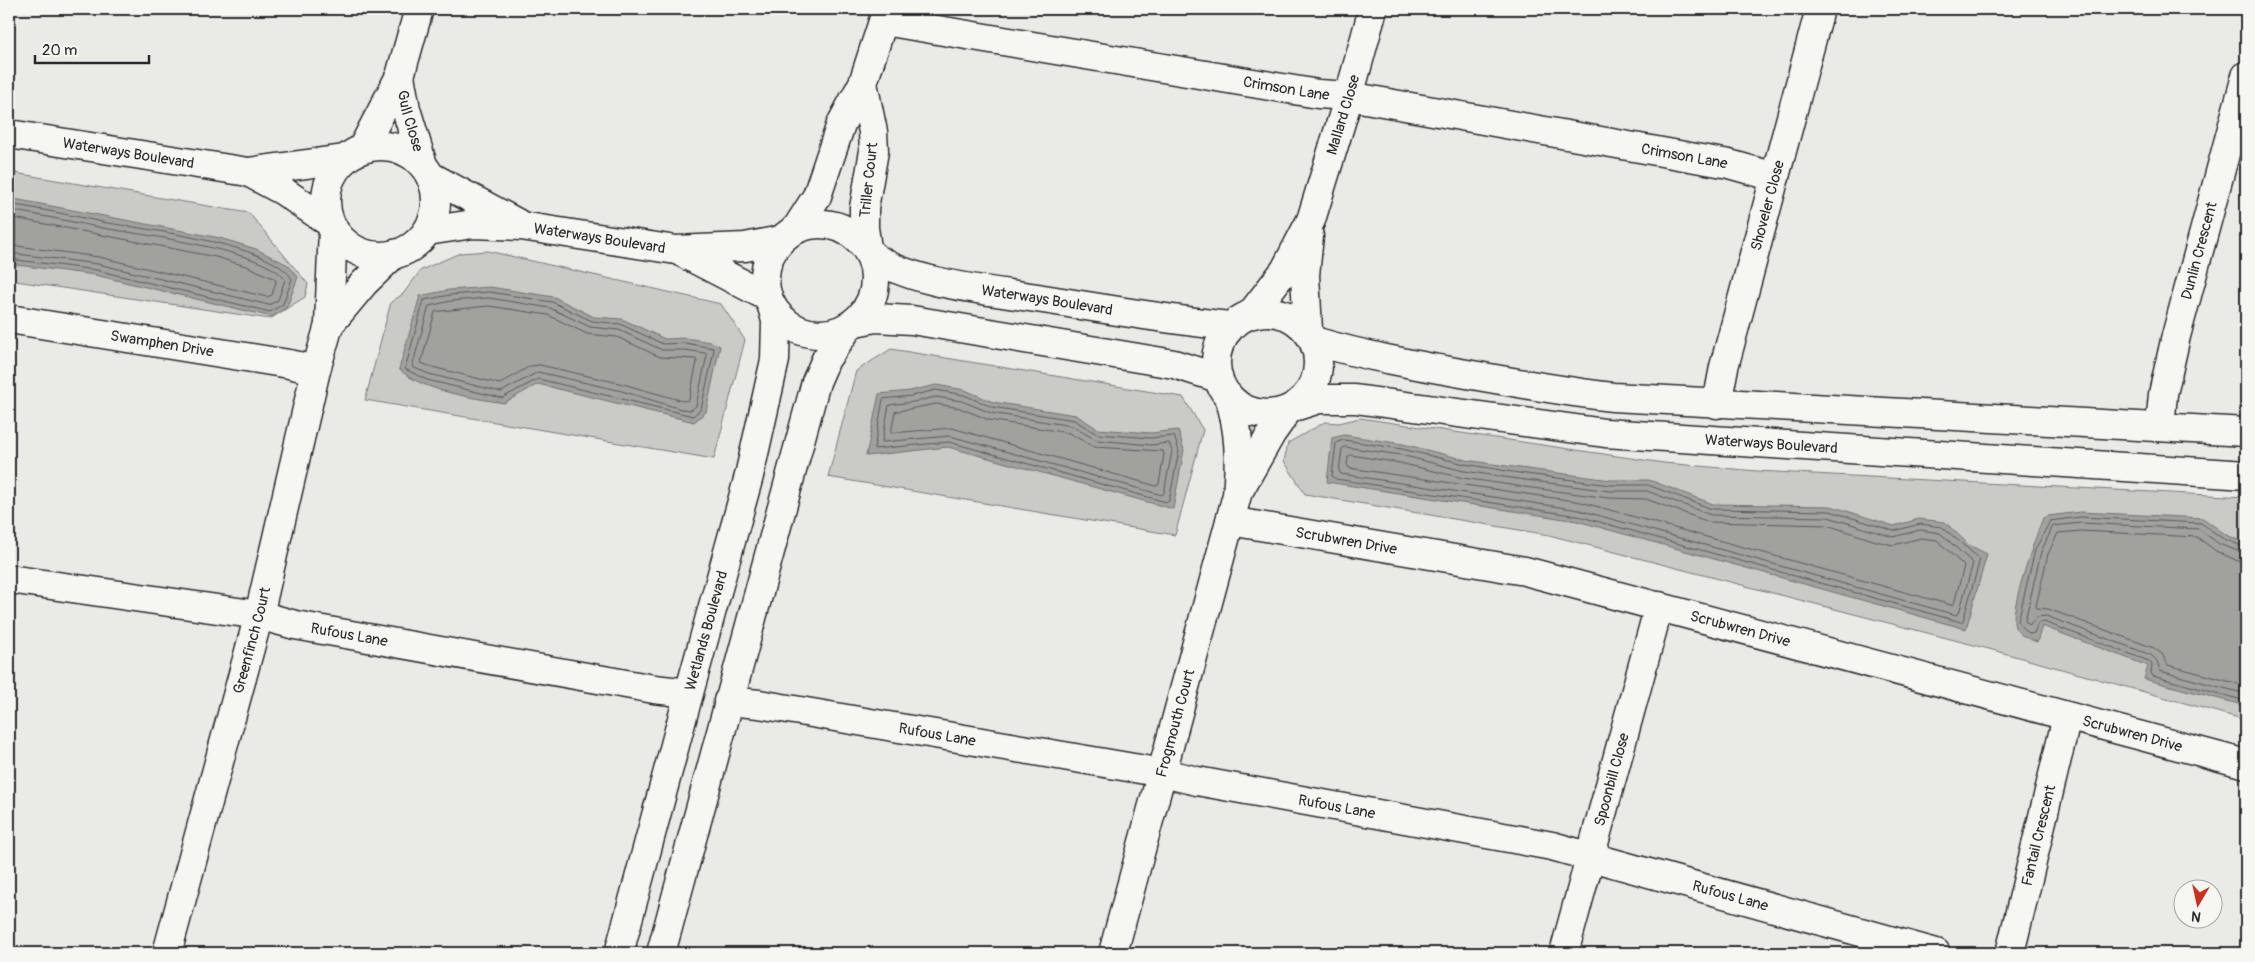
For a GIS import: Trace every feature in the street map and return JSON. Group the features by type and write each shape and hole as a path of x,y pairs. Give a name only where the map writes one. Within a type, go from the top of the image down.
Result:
{"street":[{"name":"Gull Close","path":"353,154 400,76 419,9"},
{"name":"Mallard Close","path":"1241,320 1285,270 1311,220 1349,96 1373,9"},
{"name":"Shoveler Close","path":"1717,404 1724,368 1820,9"},
{"name":"Crimson Lane","path":"886,15 1318,94 1349,96 1728,164 1775,177"},
{"path":"886,15 863,84 841,124 817,196 788,234 772,251 766,264 765,280 770,301 788,324 809,333 833,333 852,324 875,318 912,320 1174,364 1223,388 1238,405 1250,412 1262,414 1276,414 1292,408 1308,396 1317,376 1319,355 1311,336 1296,320 1282,314 1266,312 1241,320 1222,337 1217,351 1215,364 1223,388"},
{"name":"Gull Close","path":"400,76 406,109 427,171"},
{"name":"Dunlin Crescent","path":"2160,427 2163,394 2176,336 2246,76"},
{"name":"Triller Court","path":"863,84 874,132 874,151 864,208 864,228 868,251"},
{"name":"Waterways Boulevard","path":"9,134 248,172 283,190 331,226"},
{"path":"378,146 395,148 410,154 427,171 435,190 436,204 433,218 427,231 413,246 394,254 377,256 361,252 347,244 331,226 326,206 327,188 333,173 353,154 378,146"},
{"name":"Waterways Boulevard","path":"248,172 353,154"},
{"name":"Waterways Boulevard","path":"427,171 521,226"},
{"name":"Mallard Close","path":"1311,220 1305,275 1311,336"},
{"name":"Waterways Boulevard","path":"427,231 473,224 521,226 676,250 745,247 788,234"},
{"path":"661,953 728,701 791,482 816,382 826,359 852,324 867,309 875,291 875,271 868,251 853,234 834,225 816,224 788,234"},
{"name":"Greenfinch Court","path":"167,953 258,615 316,370 329,325 331,226"},
{"name":"Waterways Boulevard","path":"676,250 770,301"},
{"name":"Waterways Boulevard","path":"868,251 886,266 941,282 1184,322 1241,320"},
{"name":"Greenfinch Court","path":"329,325 364,283 394,254"},
{"name":"Wetlands Boulevard","path":"619,953 688,692 749,476 775,360 776,321 770,301"},
{"name":"Swamphen Drive","path":"9,318 316,370"},
{"path":"1311,336 1362,355 1573,393 1717,404 2246,432"},
{"name":"Frogmouth Court","path":"1113,953 1237,495 1240,460 1236,423 1223,388"},
{"name":"Waterways Boulevard","path":"1292,408 1319,399 1355,399 1605,433 2246,475"},
{"name":"Frogmouth Court","path":"1237,495 1271,434 1292,408"},
{"name":"Scrubwren Drive","path":"1230,522 1525,571 2246,764"},
{"name":"Rufous Lane","path":"9,579 258,615 295,625 656,689 688,692"},
{"name":"Spoonbill Close","path":"1564,953 1659,606"},
{"name":"Rufous Lane","path":"728,701 759,704 1163,773 1197,782 1552,846 1936,953"},
{"name":"Fantail Crescent","path":"2010,953 2067,717"}],"shaded area":[{"path":"9,172 249,213 308,284 305,297 270,319 9,280"},
{"path":"488,251 721,304 745,340 714,459 365,400 391,302 403,294 421,270 460,253"},
{"path":"891,349 1183,397 1203,430 1175,535 828,477 856,371"},
{"path":"1360,418 1664,463 1757,471 2246,497 2246,720 1989,649 1549,535 1305,494 1284,461 1288,443 1325,422 1339,423"}],"water":[{"path":"9,198 220,238 256,249 288,265 298,277 287,307 272,317 95,275 9,264"},
{"path":"490,287 554,297 594,317 622,319 665,339 686,338 710,342 720,346 706,412 694,422 538,384 504,403 463,396 434,388 409,377 399,369 420,296 449,290"},
{"path":"936,385 965,390 993,402 1076,415 1098,429 1151,433 1178,430 1184,450 1173,509 948,447 866,456 879,394 910,391"},
{"path":"1344,435 1403,444 1466,460 1520,468 1611,480 1649,480 1713,504 1831,506 1894,526 1919,519 1945,522 1969,545 1987,554 1966,629 1577,521 1327,482 1332,438"},
{"path":"2080,512 2203,518 2225,534 2246,544 2246,706 2144,679 2148,666 2042,626 2037,642 2019,633 2015,627 2015,606 2043,518"}]}
